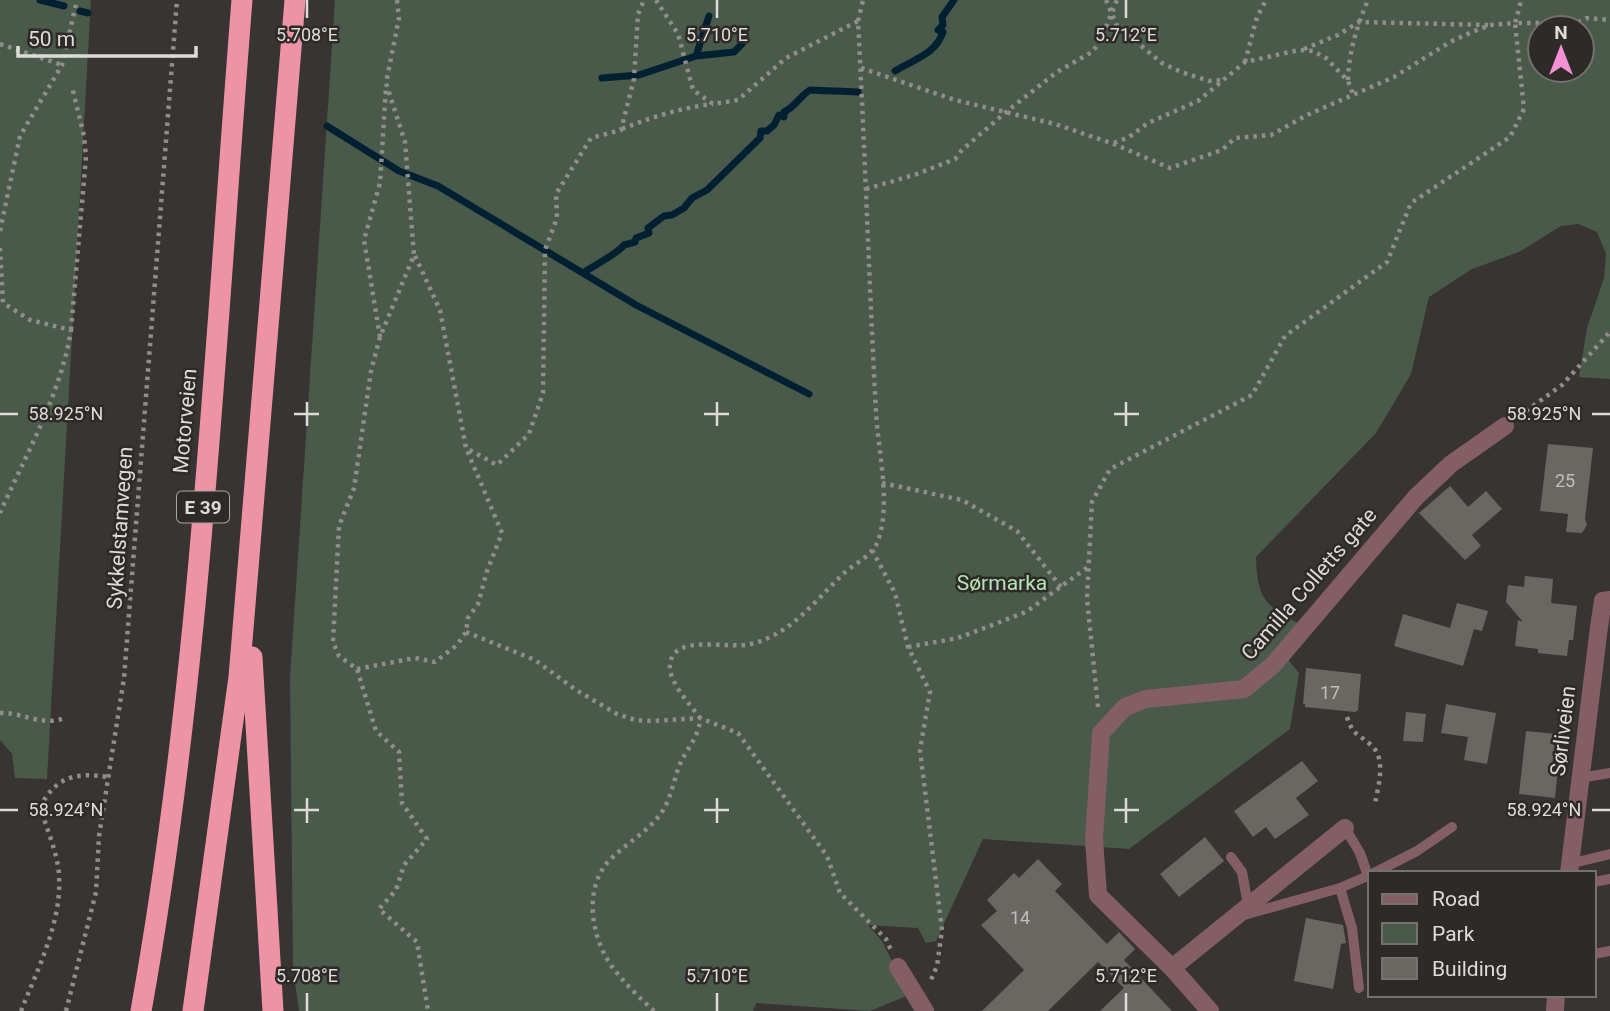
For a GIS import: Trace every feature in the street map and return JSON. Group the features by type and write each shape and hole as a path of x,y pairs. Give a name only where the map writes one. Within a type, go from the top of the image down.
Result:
{"highway":[{"name":"Motorveien","path":"141,1011 168,838 190,657 242,0"},
{"name":"E 39","path":"193,1011 229,764 248,578 295,0"},
{"name":"E 39","path":"248,578 267,930 274,1011"}],"street":[{"name":"Camilla Colletts gate","path":"1101,733 1125,707 1146,699 1244,689 1273,665 1416,497 1451,464 1505,426"},
{"name":"Sørliveien","path":"1569,868 1580,778 1603,641 1603,601 1610,600"},
{"path":"1101,733 1094,839 1098,895 1172,968 1210,1011"},
{"path":"1172,968 1345,828"},
{"path":"898,967 922,1005"}],"lane":[{"path":"1580,778 1610,773"},
{"path":"1377,871 1417,851 1452,827"},
{"path":"1345,828 1369,871"},
{"path":"1569,868 1610,854"},
{"path":"1231,857 1242,872 1248,905"},
{"path":"1231,918 1340,888 1368,875"},
{"path":"1340,888 1352,928 1359,988"}],"path":[{"path":"0,230 20,136 62,65 77,0"},
{"name":"Sykkelstamvegen","path":"66,1011 96,891 99,836 124,678 177,0"},
{"path":"380,337 364,240 380,183 386,83 399,18 397,0"},
{"path":"621,130 634,79 638,14 645,0"},
{"path":"656,0 678,34 693,90 713,104"},
{"path":"654,1011 612,967 596,933 592,909 595,885 606,864 660,816 670,797 680,764 697,733 700,718 671,677 670,666 674,654 685,647 702,644 735,647 752,644 777,634 806,612 843,574 872,550 878,541 883,508 876,415 858,21 863,0"},
{"path":"1106,0 1116,26 1163,63 1209,81 1226,80"},
{"path":"866,189 956,159 962,150 1006,111 1057,72 1092,52 1100,42 1117,0"},
{"path":"1245,62 1257,17 1266,0"},
{"path":"1353,95 1348,81 1348,59 1368,0"},
{"path":"1101,733 1087,599 1092,502 1110,469 1252,395 1285,336 1387,262 1411,203 1510,137 1524,109 1515,23 1520,0"},
{"path":"1114,144 1148,123 1198,101 1245,62 1300,50 1338,35 1359,22 1491,25 1576,23 1587,18 1610,20"},
{"path":"466,448 497,465 529,434 543,393 545,250 558,218 556,194 591,138 683,108 738,100 786,58 858,21"},
{"path":"861,68 955,100 1055,124 1114,144 1170,168 1222,150 1235,138 1271,135 1307,115 1394,77 1450,42 1491,25"},
{"path":"0,44 62,65"},
{"path":"1300,50 1313,51 1326,58 1348,81"},
{"path":"357,669 415,658 435,662 457,645 466,632 468,618 478,604 502,533 466,448 440,310 414,255 405,142 386,83"},
{"path":"0,513 58,382 68,352 86,157 85,136 72,87"},
{"path":"0,248 3,303 30,320 71,330"},
{"path":"414,255 380,337 371,371 354,488 339,526 333,642 339,656 357,669 376,731 399,752 402,803 427,839 404,864 396,890 379,909 417,942 427,1011"},
{"path":"1505,426 1562,385 1610,332"},
{"path":"881,483 962,500 1017,531 1061,587"},
{"path":"872,550 895,593 908,647 930,692 920,750 942,930 937,966 922,1005"},
{"path":"908,647 958,638 1026,612 1089,567"},
{"path":"466,632 535,660 576,690 617,714 635,720 650,721 700,718 738,733 827,856 840,893 886,939 898,967"},
{"path":"0,713 19,713 47,721 60,721 66,717"},
{"path":"1347,717 1351,731 1374,747 1381,767 1375,804"},
{"path":"21,1011 56,915 60,874 40,807 50,788 70,777 91,774 108,777"}],"green space":[{"path":"0,0 91,0 47,779 15,778 12,754 0,740"},
{"name":"Sørmarka","path":"335,0 1610,0 1610,379 1579,377 1587,328 1604,278 1606,254 1597,232 1578,224 1561,226 1519,252 1472,269 1429,297 1411,374 1376,433 1256,557 1258,582 1265,599 1279,612 1300,624 1279,648 1299,673 1290,729 1129,849 983,839 936,941 926,943 918,928 868,925 882,941 909,995 870,1011 756,1003 753,1011 299,1011 293,968 290,677"}],"building":[{"path":"1548,444 1593,448 1585,519 1587,525 1582,533 1566,532 1568,514 1540,511"},
{"path":"1450,486 1468,507 1486,491 1502,509 1472,535 1481,546 1465,560 1419,513"},
{"path":"1525,576 1553,579 1551,603 1577,606 1573,640 1569,640 1567,656 1538,653 1538,649 1515,646 1518,620 1523,622 1506,602 1508,585 1524,587"},
{"path":"1457,603 1488,611 1482,631 1474,629 1463,666 1394,646 1403,614 1450,628"},
{"path":"1306,668 1361,674 1358,710 1355,712 1305,707"},
{"path":"1446,704 1496,713 1487,764 1464,760 1468,737 1441,733"},
{"path":"1406,712 1426,714 1423,742 1403,741"},
{"path":"1526,731 1556,734 1552,767 1558,768 1555,798 1519,794"},
{"path":"1302,761 1318,781 1296,798 1309,815 1275,839 1266,827 1253,837 1234,811"},
{"path":"1205,837 1224,861 1179,897 1160,874"},
{"path":"1038,859 1062,884 1055,891 1107,944 1119,932 1135,949 1124,960 1172,1011 1100,1011 1124,988 1098,962 1048,1011 982,1011 1024,970 981,925 997,911 987,900 1014,873 1019,878"},
{"path":"1306,918 1343,925 1346,943 1341,944 1333,989 1294,981"}],"waterway":[{"path":"40,0 64,6"},
{"path":"895,71 923,56 935,46 943,32 938,30 943,25 942,17 954,0"},
{"path":"80,11 88,13"},
{"path":"696,56 709,16"},
{"path":"602,78 639,75 696,56 734,52 742,44"},
{"path":"583,273 624,245 649,233 648,228 664,216 684,208 692,198 707,190 760,138 761,131 767,131 774,125 779,115 784,117 784,112 810,90 858,92"},
{"path":"327,126 399,171 438,186 636,305 809,394"}]}
